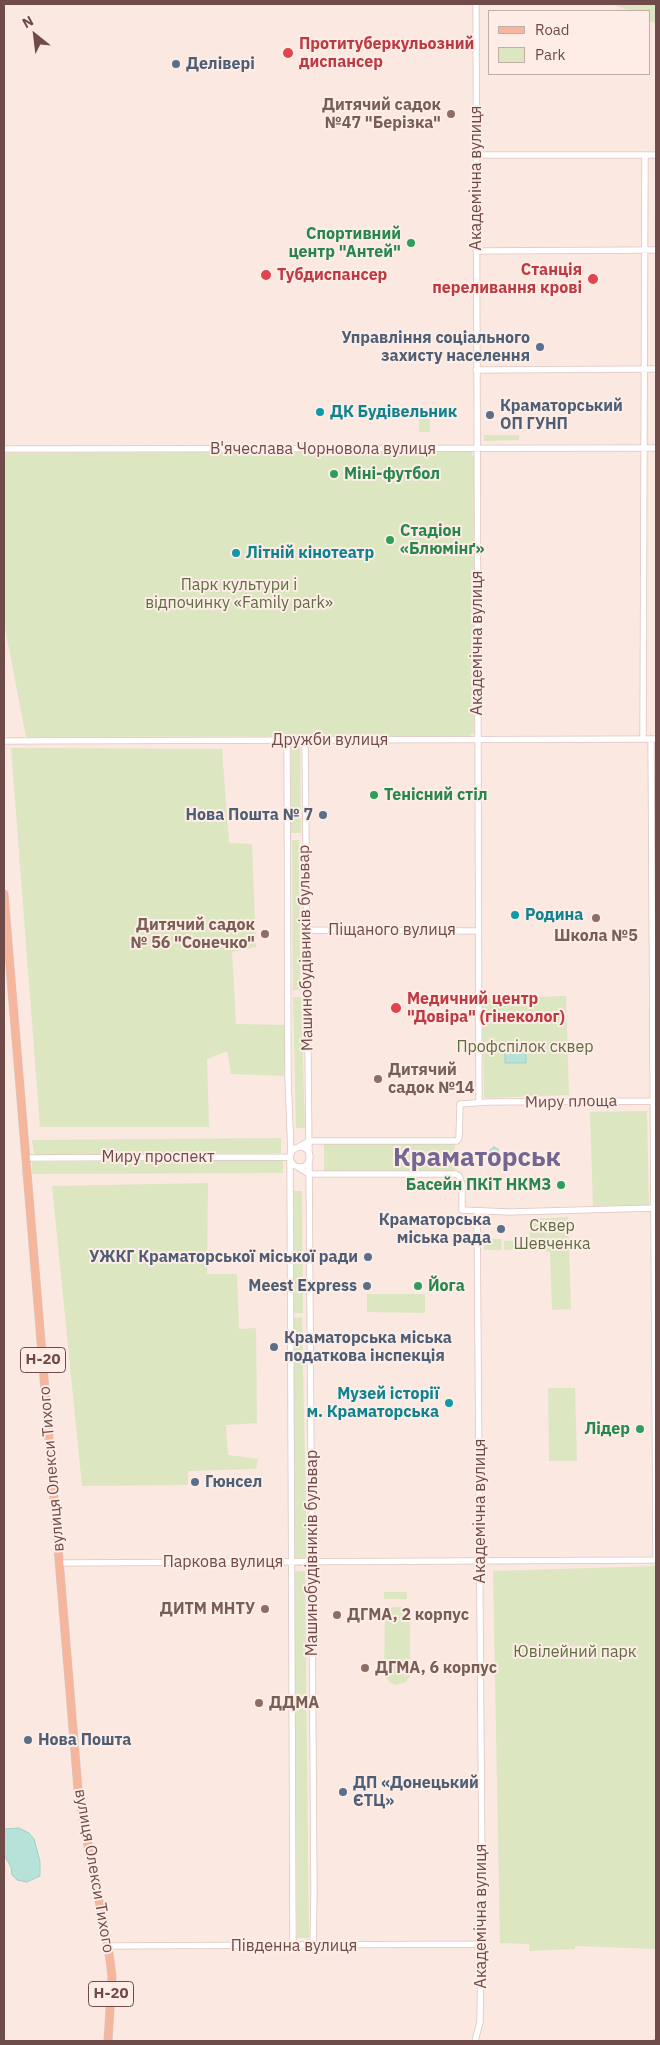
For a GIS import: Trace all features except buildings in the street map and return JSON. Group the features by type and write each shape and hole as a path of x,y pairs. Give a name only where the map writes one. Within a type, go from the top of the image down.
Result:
{"main road":[{"name":"вулиця Олекси Тихого","path":"4,894 80,1804 108,1946 112,1976 108,2041"}],"street":[{"name":"Академічна вулиця","path":"476,4 476,370 478,448 476,739 479,1102"},
{"path":"476,155 656,155"},
{"path":"642,738 645,155"},
{"path":"476,251 656,250"},
{"path":"476,370 656,369"},
{"name":"В'ячеслава Чорновола вулиця","path":"4,449 656,448"},
{"path":"654,738 653,1101 655,1157 656,1560"},
{"name":"Дружби вулиця","path":"4,741 654,738"},
{"name":"Машинобудівників бульвар","path":"287,740 288,1078 292,1157 291,1562 293,1947"},
{"name":"Машинобудівників бульвар","path":"305,740 310,1141 313,1946"},
{"name":"Піщаного вулиця","path":"306,930 478,930"},
{"name":"Миру площа","path":"489,1102 653,1101"},
{"name":"Миру проспект","path":"26,1158 292,1157 310,1141 457,1141 459,1138 460,1104 489,1102"},
{"path":"304,1148 309,1158 303,1166 292,1157 304,1148"},
{"name":"Миру проспект","path":"292,1157 310,1174 456,1174 459,1176 462,1184 462,1210 477,1211"},
{"path":"477,1211 509,1212 654,1208"},
{"name":"Академічна вулиця","path":"475,2041 480,2022 481,1944 477,1211"},
{"name":"Паркова вулиця","path":"60,1563 656,1560"},
{"name":"Південна вулиця","path":"108,1946 293,1947 481,1944"}],"green space":[{"path":"613,4 656,4 656,24 650,21 650,10 627,10"},
{"path":"419,409 430,409 430,432 419,432"},
{"path":"484,435 519,435 519,440 484,441"},
{"name":"Парк культури і відпочинку «Family park»","path":"472,451 472,455 475,455 473,734 469,736 26,737 4,623 4,453"},
{"path":"291,746 300,746 301,833 291,833"},
{"path":"11,748 222,749 229,843 252,844 256,947 232,952 236,1024 286,1025 287,1076 231,1074 227,1051 207,1059 209,1127 40,1127"},
{"path":"292,840 299,840 300,990 293,990"},
{"name":"Профспілок сквер","path":"566,996 569,1095 484,1098 482,999"},
{"path":"293,997 301,997 305,1128 296,1128"},
{"path":"647,1111 649,1205 593,1206 590,1112"},
{"path":"281,1138 281,1153 34,1155 32,1140"},
{"path":"324,1143 455,1143 455,1171 324,1172"},
{"path":"283,1160 283,1173 32,1174 32,1162"},
{"path":"208,1183 207,1274 237,1274 239,1329 256,1328 257,1423 226,1425 228,1455 258,1459 256,1469 188,1471 188,1485 82,1486 52,1186"},
{"path":"294,1191 302,1191 303,1313 294,1313"},
{"name":"Сквер Шевченка","path":"568,1217 571,1309 552,1310 550,1252 530,1247 529,1219"},
{"path":"484,1239 501,1239 502,1250 484,1250"},
{"path":"523,1240 524,1249 504,1250 504,1241"},
{"path":"367,1294 425,1294 425,1313 367,1312"},
{"path":"302,1317 307,1558 295,1559 293,1318"},
{"path":"548,1388 575,1388 577,1461 549,1461"},
{"name":"Ювілейний парк","path":"656,1566 656,1949 575,1946 575,1949 529,1951 529,1944 500,1943 493,1571"},
{"path":"294,1571 305,1571 309,1938 297,1938"},
{"path":"384,1592 407,1592 407,1599 384,1599"},
{"path":"393,1607 403,1607 407,1610 410,1621 410,1676 406,1682 396,1685 384,1676 385,1615"}],"water":[{"path":"505,1042 526,1042 526,1063 505,1063"},
{"path":"494,1147 498,1149 501,1158 498,1166 494,1168 489,1163 488,1156 490,1150"},
{"path":"19,1828 29,1833 34,1839 40,1861 40,1876 27,1882 17,1880 12,1875 11,1867 4,1855 4,1829"}],"waterway":[{"path":"651,2041 656,2039"}],"place":[{"name":"Протитуберкульозний диспансер","path":"288,53"},
{"name":"Делівері","path":"176,64"},
{"name":"Дитячий садок №47 \"Берізка\"","path":"451,114"},
{"name":"Спортивний центр \"Антей\"","path":"411,243"},
{"name":"Тубдиспансер","path":"266,275"},
{"name":"Станція переливання крові","path":"593,279"},
{"name":"Управління соціального захисту населення","path":"540,347"},
{"name":"ДК Будівельник","path":"320,412"},
{"name":"Краматорський ОП ГУНП","path":"490,415"},
{"name":"Міні-футбол","path":"334,474"},
{"name":"Стадіон «Блюмінґ»","path":"390,540"},
{"name":"Літній кінотеатр","path":"236,553"},
{"name":"Тенісний стіл","path":"374,795"},
{"name":"Нова Пошта № 7","path":"323,815"},
{"name":"Родина","path":"515,915"},
{"name":"Школа №5","path":"596,918"},
{"name":"Дитячий садок № 56 \"Сонечко\"","path":"265,934"},
{"name":"Медичний центр \"Довіра\" (гінеколог)","path":"396,1008"},
{"name":"Дитячий садок №14","path":"378,1079"},
{"name":"Басейн ПКіТ НКМЗ","path":"561,1185"},
{"name":"Краматорська міська рада","path":"501,1229"},
{"name":"УЖКГ Краматорської міської ради","path":"368,1257"},
{"name":"Meest Express","path":"367,1286"},
{"name":"Йога","path":"418,1286"},
{"name":"Краматорська міська податкова інспекція","path":"274,1347"},
{"name":"Музей історії м. Краматорська","path":"449,1403"},
{"name":"Лідер","path":"640,1429"},
{"name":"Гюнсел","path":"195,1482"},
{"name":"ДИТМ МНТУ","path":"265,1609"},
{"name":"ДГМА, 2 корпус","path":"337,1615"},
{"name":"ДГМА, 6 корпус","path":"365,1668"},
{"name":"ДДМА","path":"259,1703"},
{"name":"Нова Пошта","path":"28,1740"},
{"name":"ДП «Донецький ЄТЦ»","path":"343,1792"}],"district":[{"name":"Краматорськ","path":"477,1158"}]}
